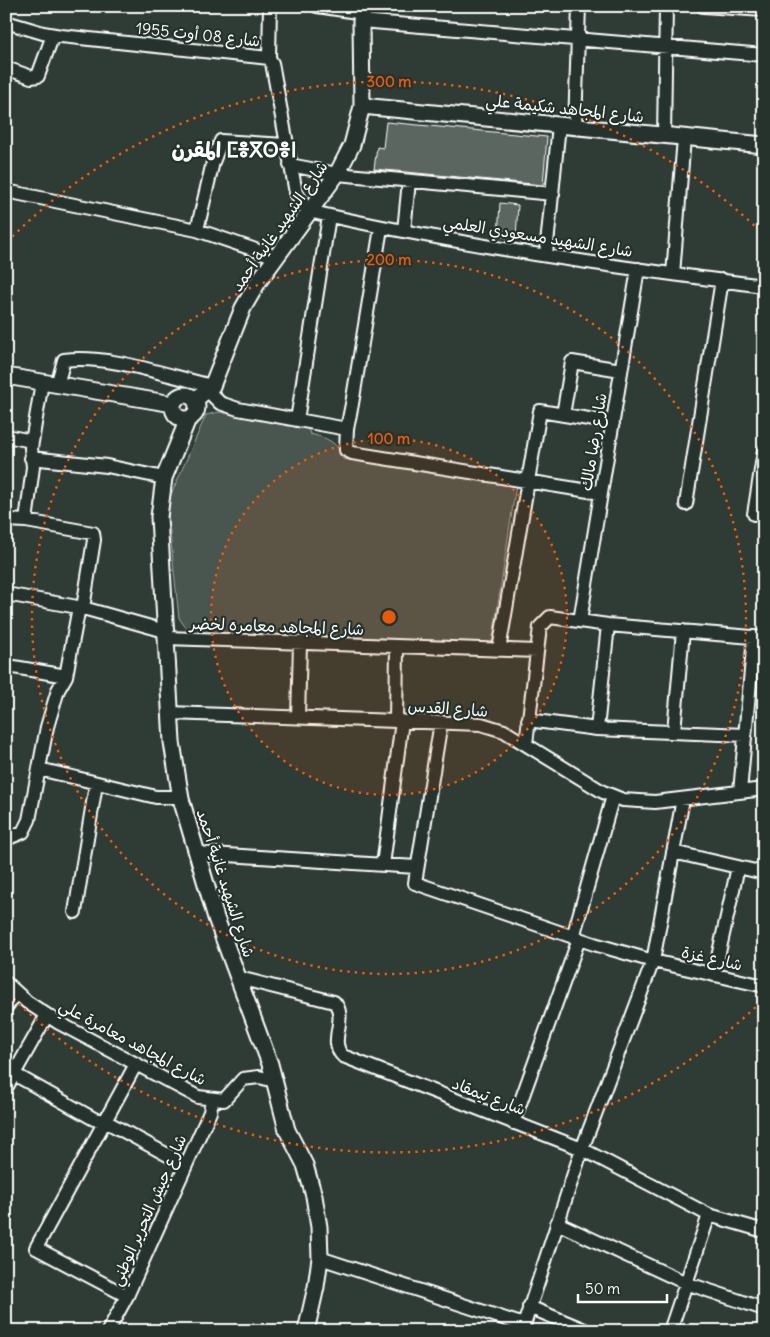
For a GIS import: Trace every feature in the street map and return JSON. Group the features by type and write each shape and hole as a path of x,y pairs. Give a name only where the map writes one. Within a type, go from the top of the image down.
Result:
{"main road":[{"name":"شارع الشهيد غانية أحمد","path":"306,1331 316,1287 320,1258 319,1227 314,1196 305,1166 283,1119 275,1081 216,918 181,797 169,713 159,517 164,478 180,436 185,410 203,403 243,308 308,211 337,174 352,145 362,106 359,11"},
{"name":"شارع المجاهد شكيمة علي","path":"362,106 764,145"},
{"path":"6,376 185,410"}],"street":[{"path":"270,6 269,58 272,63 296,193 308,211"},
{"path":"317,6 578,40 764,55"},
{"path":"546,254 553,194 567,125 578,40 579,6"},
{"path":"664,136 666,6"},
{"path":"703,6 764,10"},
{"name":"شارع 08 أوت 1955","path":"6,22 52,35 269,58"},
{"path":"6,68 31,77 38,76 52,35"},
{"path":"673,274 684,138"},
{"path":"197,230 221,141 286,145"},
{"path":"290,165 337,174 553,194"},
{"path":"404,231 409,181"},
{"path":"6,191 197,230 276,257"},
{"name":"شارع الشهيد مسعودي العلمي","path":"308,211 381,228 638,269 764,286"},
{"path":"296,420 329,216"},
{"path":"381,228 352,404 346,429 346,450 352,453 601,493"},
{"name":"شارع رضا مالك","path":"580,621 638,269"},
{"path":"686,504 722,280"},
{"path":"26,521 33,467 31,458 32,441 49,383 64,360 79,358 108,361 210,389 220,402 238,409 346,429"},
{"path":"563,415 572,362 621,370"},
{"path":"499,650 540,411 613,423"},
{"path":"6,436 32,441"},
{"path":"754,514 764,451"},
{"path":"31,458 107,466 164,478"},
{"path":"6,520 26,521 93,533 94,540 66,676 52,706 29,820 23,832 6,839"},
{"name":"شارع المجاهد معامره لخضر","path":"6,594 81,607 166,635 300,644 536,651"},
{"path":"526,744 536,651 540,627 545,619 555,617 608,625 759,638 745,735 740,792"},
{"path":"598,729 608,625"},
{"path":"674,731 683,631"},
{"path":"298,717 300,644"},
{"path":"383,865 399,721 397,647"},
{"path":"6,668 14,667 66,676"},
{"name":"شارع القدس","path":"169,713 481,724 504,731 613,796 645,803 764,789"},
{"path":"528,720 598,729 745,735"},
{"path":"196,853 416,867 440,722"},
{"path":"39,769 156,797 181,797"},
{"path":"75,912 96,784"},
{"path":"513,1122 576,938 613,796"},
{"path":"320,1258 523,1328 582,1150 653,962 683,799"},
{"path":"673,852 764,873"},
{"name":"شارع غزة","path":"416,867 414,884 653,962 764,986"},
{"path":"714,975 738,867"},
{"name":"شارع تيمقاد","path":"239,978 330,999 337,1005 340,1014 337,1045 343,1056 582,1150 709,1215 764,1231"},
{"name":"شارع المجاهد معامرة علي","path":"6,983 16,994 47,1016 198,1097 224,1100 243,1080 259,1077 275,1081"},
{"path":"6,1007 16,994"},
{"path":"6,1088 47,1016"},
{"path":"127,1296 36,1248 136,1064"},
{"path":"14,1074 186,1165"},
{"name":"شارع جيش التحرير الوطني","path":"110,1329 127,1296 210,1112 212,1100"},
{"path":"670,1331 709,1215"},
{"path":"557,1223 686,1283 764,1309"},
{"path":"529,1307 587,1331"}],"shaded area":[{"path":"219,412 307,426 310,434 327,439 335,445 343,459 516,485 492,644 189,632 179,618 167,504 206,415"}],"building":[{"path":"386,122 547,137 543,185 374,169 377,147 383,148"},
{"path":"500,203 518,205 516,239 498,236"}],"district":[{"name":"المقرن ⵎⴻⴳⵔⴻⵏ","path":"234,149"}]}
